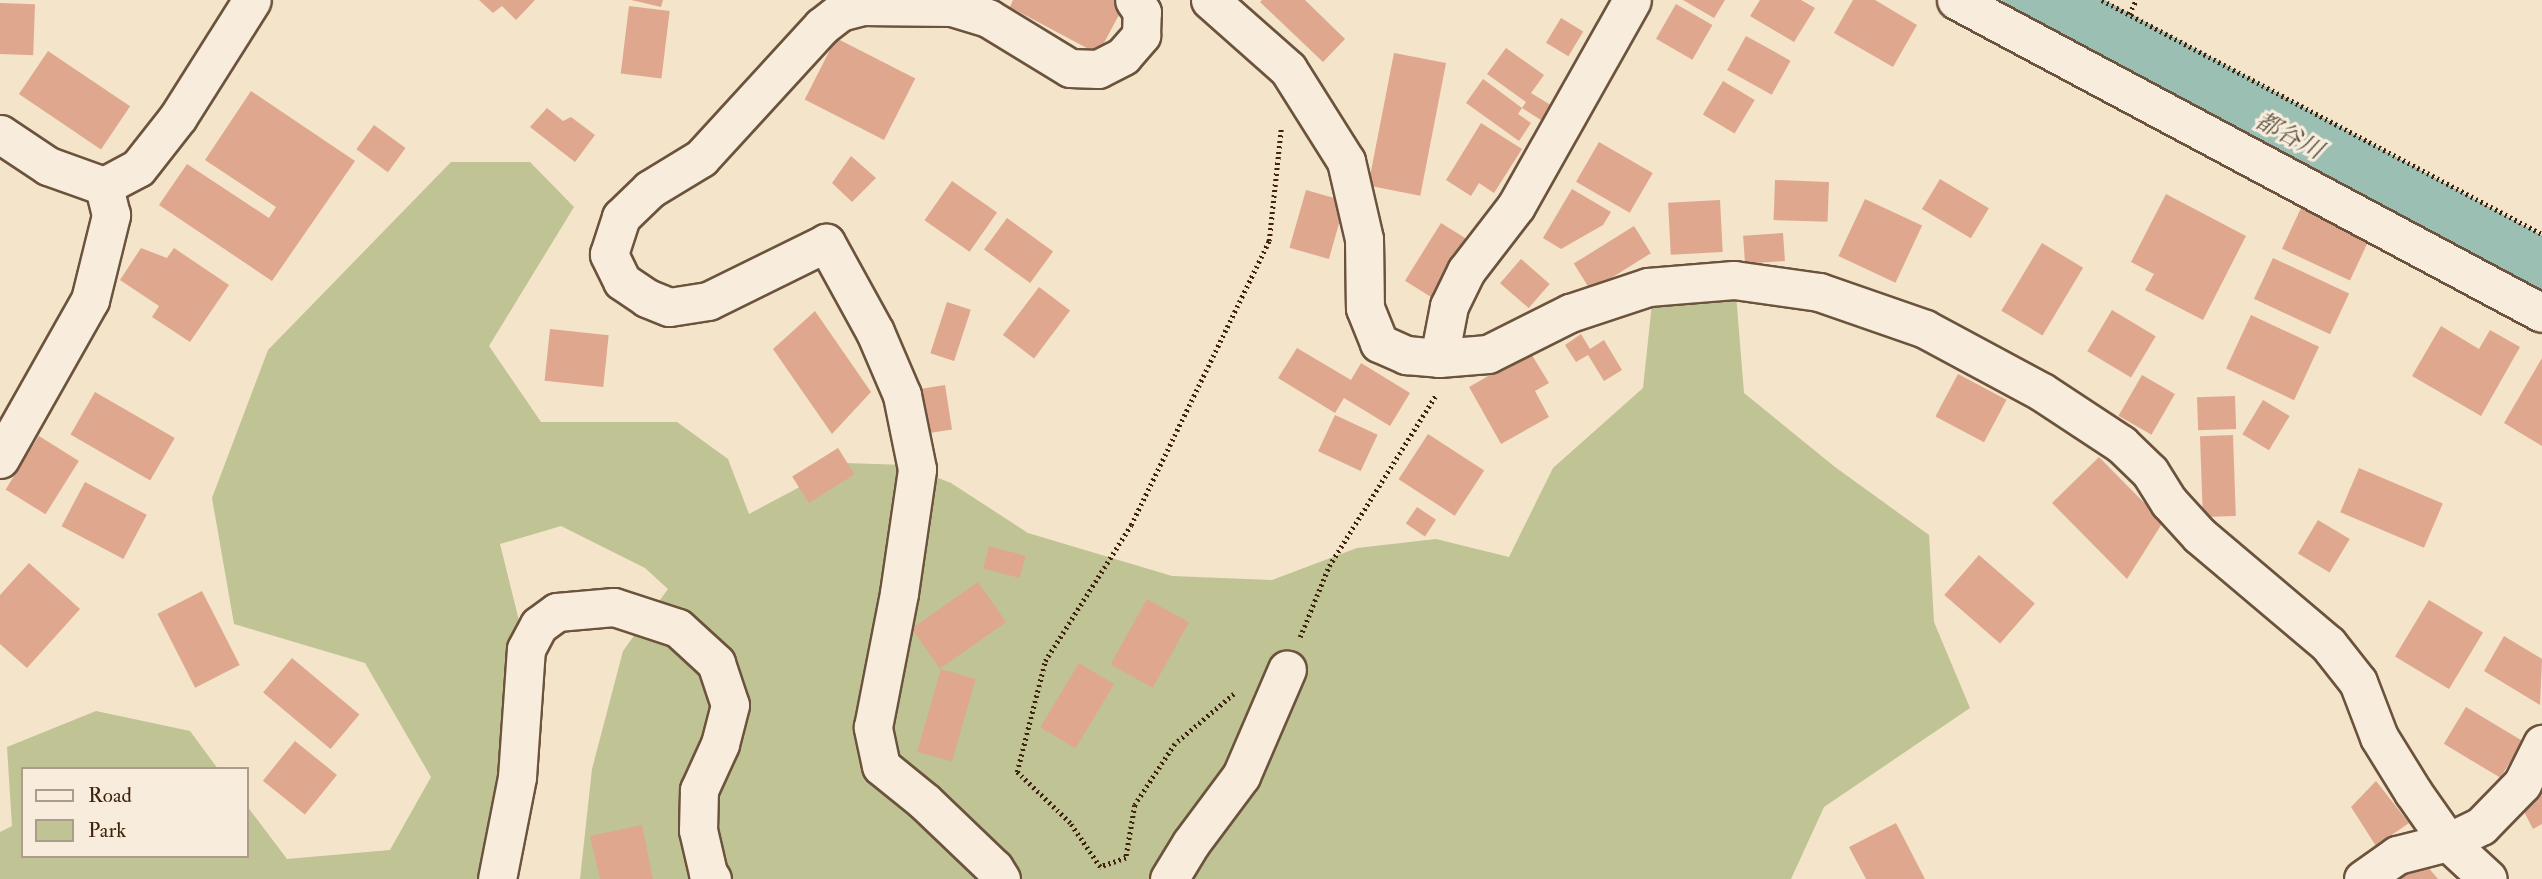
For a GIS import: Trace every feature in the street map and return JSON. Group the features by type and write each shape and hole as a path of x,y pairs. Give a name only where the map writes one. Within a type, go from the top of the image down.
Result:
{"street":[{"path":"0,134 48,166 104,186 138,168 178,117 252,0"},
{"path":"1001,879 994,868 934,810 881,765 873,727 899,593 917,469 902,395 874,332 826,243 708,301 669,307 622,281 609,254 621,217 650,189 701,158 822,26 840,12 862,6 952,7 988,18 1070,68 1098,69 1123,56 1141,35 1142,12 1134,0"},
{"path":"1210,0 1288,69 1346,161 1364,239 1365,308 1379,344 1406,355 1439,358 1488,354 1570,313 1648,287 1734,280 1819,292 1926,329 2042,392 2121,444 2150,472 2169,502 2199,535 2328,644 2358,682 2379,737 2448,842 2488,879"},
{"path":"1439,358 1449,306 1466,271 1516,206 1632,0"},
{"path":"1956,0 2542,313"},
{"path":"0,459 90,300 111,215 104,186"},
{"path":"497,879 517,777 526,649 540,625 557,612 614,607 678,628 716,663 730,705 720,744 699,790 698,830 708,873 712,879"},
{"path":"1169,879 1191,843 1241,776 1287,669"},
{"path":"2363,879 2397,855 2448,842 2482,826 2522,783 2542,744"}],"path":[{"path":"2102,0 2542,234"},
{"path":"2129,14 2136,0"},
{"path":"1288,69 1269,240 1131,525 1045,660 1017,772 1070,823 1100,867 1126,858 1135,804 1175,744 1226,698 1287,669 1329,566 1442,387 1439,358"}],"green space":[{"path":"451,162 530,162 574,207 489,346 541,422 677,422 728,459 749,514 845,463 905,465 951,483 1028,533 1172,576 1272,580 1357,548 1436,539 1509,557 1553,468 1643,388 1652,303 1736,294 1744,393 1835,467 1929,535 1934,622 1970,708 1824,807 1791,879 580,879 592,769 623,651 668,589 645,568 561,526 500,544 526,649 497,879 0,879 0,832 12,826 7,747 96,711 190,731 217,767 21,767 21,858 248,858 248,807 287,859 390,850 431,777 365,663 234,624 212,498 268,350"}],"building":[{"path":"479,0 535,0 516,20 502,6 493,13"},
{"path":"631,0 663,0 661,7"},
{"path":"1013,0 1127,0 1098,54 1010,7"},
{"path":"1305,0 1345,39 1323,62 1260,2"},
{"path":"1683,0 1725,0 1714,18"},
{"path":"1760,0 1801,0 1815,8 1794,42 1750,16"},
{"path":"1853,0 1875,0 1917,25 1893,67 1834,33"},
{"path":"0,3 35,4 33,55 0,54"},
{"path":"1676,4 1712,25 1692,60 1656,39"},
{"path":"629,6 670,11 661,78 621,73"},
{"path":"1561,18 1583,31 1568,56 1546,43"},
{"path":"1746,36 1791,61 1772,95 1727,70"},
{"path":"836,38 915,78 884,140 805,99"},
{"path":"1506,48 1544,75 1531,93 1554,107 1544,122 1522,108 1526,102 1487,74"},
{"path":"48,51 130,106 101,149 19,94"},
{"path":"1394,53 1446,63 1420,196 1368,186"},
{"path":"1483,79 1522,108 1518,114 1531,123 1519,141 1466,103"},
{"path":"1723,81 1755,100 1735,133 1703,114"},
{"path":"251,91 355,161 272,281 159,205 187,164 269,218 276,207 205,160"},
{"path":"547,108 563,121 571,117 595,135 575,162 530,127"},
{"path":"1481,123 1522,149 1494,193 1479,183 1471,196 1446,180"},
{"path":"374,125 406,148 388,172 356,149"},
{"path":"1599,142 1653,173 1630,213 1576,182"},
{"path":"851,156 876,178 852,202 832,183"},
{"path":"1940,179 1989,208 1971,238 1922,209"},
{"path":"1775,180 1829,182 1828,222 1774,220"},
{"path":"952,181 997,213 970,252 924,220"},
{"path":"1572,189 1611,212 1603,225 1561,249 1543,238"},
{"path":"1306,190 1345,201 1329,259 1289,248"},
{"path":"2166,194 2246,236 2203,320 2145,290 2154,274 2131,262"},
{"path":"1865,199 1922,226 1895,283 1838,256"},
{"path":"1720,200 1723,252 1671,255 1668,203"},
{"path":"2301,208 2369,240 2350,280 2282,249"},
{"path":"1007,218 1053,252 1030,283 984,250"},
{"path":"1441,223 1472,242 1435,300 1405,281"},
{"path":"1634,226 1651,253 1591,291 1574,264"},
{"path":"1783,233 1785,261 1745,264 1743,236"},
{"path":"2042,243 2083,268 2042,335 2001,311"},
{"path":"141,248 167,258 174,248 229,285 190,342 152,317 159,306 120,280"},
{"path":"2273,258 2349,293 2330,334 2254,299"},
{"path":"1521,259 1550,284 1529,308 1500,283"},
{"path":"1039,287 1070,310 1034,358 1003,335"},
{"path":"947,302 971,310 954,361 930,353"},
{"path":"2112,310 2156,336 2131,377 2087,351"},
{"path":"815,311 871,392 832,434 773,349"},
{"path":"2251,315 2319,347 2294,400 2226,368"},
{"path":"2441,326 2479,349 2490,330 2520,347 2481,416 2412,376"},
{"path":"550,329 609,335 603,387 545,381"},
{"path":"1581,334 1590,349 1604,340 1622,370 1604,381 1588,355 1576,362 1565,345"},
{"path":"1297,348 1351,380 1361,363 1410,393 1390,426 1344,398 1335,413 1278,378"},
{"path":"1530,352 1549,383 1535,391 1549,417 1501,444 1469,387"},
{"path":"2542,358 2542,446 2504,423"},
{"path":"1958,374 2007,400 1984,442 1935,416"},
{"path":"2142,375 2175,394 2151,435 2118,416"},
{"path":"945,385 952,429 916,435 909,391"},
{"path":"95,392 175,438 150,480 70,434"},
{"path":"2235,396 2236,429 2198,430 2197,397"},
{"path":"2263,400 2290,416 2269,450 2242,434"},
{"path":"1335,415 1378,435 1361,471 1318,451"},
{"path":"1428,434 1484,470 1455,516 1399,479"},
{"path":"2233,435 2236,516 2203,517 2200,436"},
{"path":"39,436 79,461 45,514 6,489"},
{"path":"838,448 854,474 809,503 792,477"},
{"path":"2099,457 2163,522 2127,579 2052,503"},
{"path":"2359,468 2443,504 2424,548 2340,512"},
{"path":"85,482 147,515 123,559 62,526"},
{"path":"1417,507 1436,520 1425,536 1406,524"},
{"path":"2318,520 2350,539 2330,572 2298,553"},
{"path":"989,546 1026,556 1020,578 983,568"},
{"path":"1979,555 2035,604 2000,644 1944,595"},
{"path":"29,563 80,609 27,668 0,644 0,595"},
{"path":"978,582 1006,622 940,669 912,628"},
{"path":"202,591 240,665 195,688 157,614"},
{"path":"1147,599 1189,622 1153,688 1111,665"},
{"path":"2429,600 2483,632 2449,689 2395,657"},
{"path":"2504,636 2542,659 2540,705 2484,671"},
{"path":"292,658 359,715 330,749 263,692"},
{"path":"1079,663 1114,684 1076,748 1040,727"},
{"path":"941,669 976,679 952,762 917,752"},
{"path":"2466,707 2523,741 2500,778 2444,744"},
{"path":"295,741 337,775 305,815 263,781"},
{"path":"2376,781 2409,823 2376,846 2351,807"},
{"path":"2542,791 2542,824 2533,829 2520,804"},
{"path":"1896,823 1925,879 1866,879 1849,847"},
{"path":"642,825 653,879 600,879 590,836"},
{"path":"2421,859 2438,879 2397,879"}],"waterway":[{"name":"都谷川","path":"2035,0 2542,273"}]}
